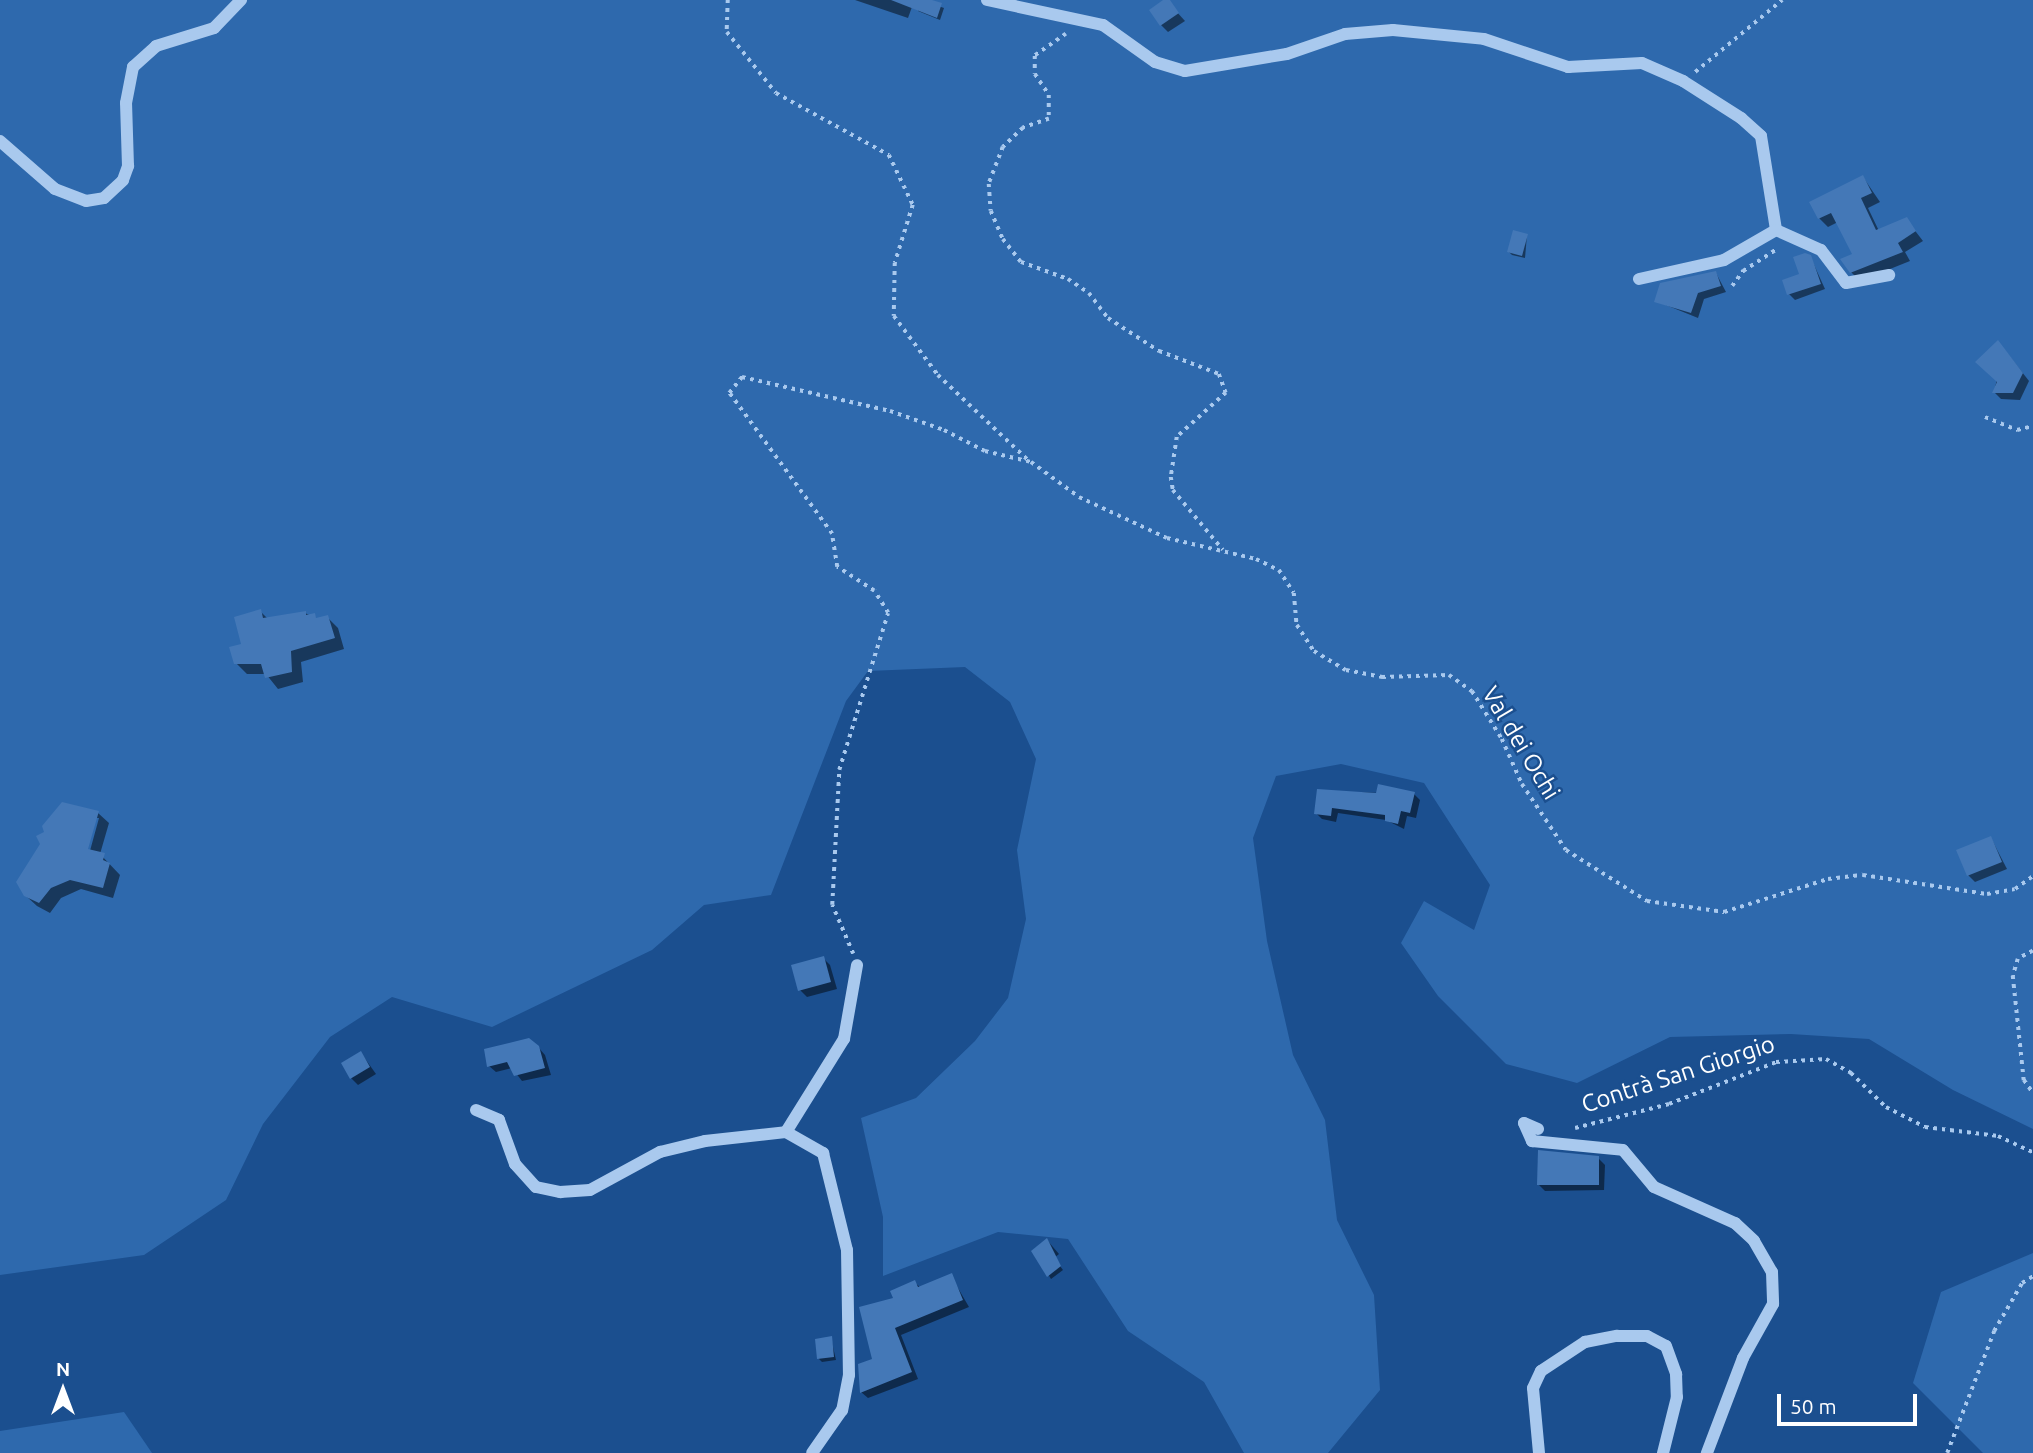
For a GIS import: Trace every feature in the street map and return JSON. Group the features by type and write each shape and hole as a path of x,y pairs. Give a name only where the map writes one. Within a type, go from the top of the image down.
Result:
{"street":[{"path":"0,141 55,189 86,201 104,198 123,180 128,166 126,103 133,67 156,46 214,28 241,0"},
{"path":"987,0 1091,22 1113,30 1164,66 1185,71 1287,54 1345,34 1393,30 1484,39 1568,67 1642,63 1683,81 1741,118 1761,136 1782,232"},
{"path":"1782,232 1821,250 1846,283 1889,275"},
{"path":"1639,279 1724,260 1782,232"},
{"path":"786,1132 844,1039 858,965"},
{"path":"476,1110 499,1120 516,1164 536,1187 560,1192 590,1190 660,1152 786,1132 823,1153 847,1250 849,1375 842,1410 812,1453"},
{"name":"Contrà San Giorgio","path":"1538,1129 1524,1124 1532,1142 1623,1150 1654,1187 1735,1223 1754,1241 1772,1272 1773,1304 1742,1358 1706,1453"},
{"path":"1539,1453 1533,1388 1541,1371 1585,1342 1617,1336 1647,1336 1666,1346 1676,1374 1676,1397 1663,1453"}],"path":[{"path":"728,0 727,32 776,93 889,155 913,205 895,263 894,316 938,375 1031,462 1079,496 1158,534 1224,551"},
{"path":"1683,81 1782,0"},
{"path":"1091,22 1035,56 1035,74 1049,95 1049,119 1023,128 1003,147 989,184 991,211 1003,239 1021,262 1068,279 1089,293 1108,318 1159,351 1219,374 1226,393 1177,437 1171,477 1173,490 1224,551"},
{"path":"1732,286 1743,271 1768,258 1782,232"},
{"path":"858,965 832,905 839,770 888,613 874,591 838,567 832,534 729,393 742,377 824,395 890,411 944,430 985,451 1031,462"},
{"path":"1985,417 2017,430 2033,426"},
{"name":"Val dei Ochi","path":"1224,551 1279,570 1294,593 1297,625 1314,650 1346,670 1382,677 1450,675 1472,691 1503,739 1522,784 1566,850 1647,901 1724,912 1828,879 1863,875 1987,894 2015,889 2033,876"},
{"path":"2033,951 2018,959 2013,976 2024,1080 2033,1093"},
{"name":"Contrà San Giorgio","path":"1570,1129 1669,1104 1776,1062 1826,1059 1851,1073 1885,1107 1926,1126 1998,1136 2033,1152"},
{"path":"1947,1453 1994,1332 2022,1283 2033,1276"}],"shaded area":[{"path":"0,0 2033,0 2033,1129 1953,1090 1869,1039 1791,1034 1670,1037 1577,1083 1506,1064 1438,996 1401,943 1424,901 1474,930 1490,885 1424,783 1341,764 1276,776 1253,838 1267,941 1293,1055 1325,1120 1337,1220 1374,1295 1380,1390 1328,1453 1244,1453 1204,1382 1128,1331 1068,1239 998,1232 883,1276 883,1217 861,1118 916,1098 975,1041 1008,998 1026,919 1017,850 1036,759 1010,702 965,667 868,671 846,701 771,895 704,905 652,950 492,1027 392,997 330,1037 263,1124 226,1200 144,1255 0,1275"},
{"path":"2033,1253 2033,1453 1983,1453 1913,1383 1941,1292"},
{"path":"124,1412 152,1453 0,1453 0,1431"}],"building":[{"path":"891,0 932,0 942,3 937,18"},
{"path":"1163,0 1170,0 1179,13 1160,26 1149,10"},
{"path":"1863,175 1872,193 1861,198 1876,230 1907,217 1916,231 1898,243 1903,252 1850,273 1840,259 1852,254 1831,213 1818,219 1809,202"},
{"path":"1513,230 1528,234 1522,256 1507,252"},
{"path":"1805,253 1811,255 1821,284 1787,295 1782,280 1799,274 1793,257"},
{"path":"1716,271 1721,286 1698,293 1691,313 1654,302 1660,283"},
{"path":"1998,340 2023,373 2013,393 1992,393 1997,382 1975,362"},
{"path":"261,609 263,618 306,611 306,615 315,613 316,618 328,615 335,638 291,651 292,672 265,678 261,664 234,664 229,647 241,644 234,617"},
{"path":"1378,784 1415,792 1410,813 1401,811 1398,824 1385,821 1385,815 1332,808 1331,816 1314,814 1317,789 1376,793"},
{"path":"62,802 99,811 88,849 105,853 103,860 110,863 103,888 70,880 51,888 39,903 24,896 16,882 40,844 36,836 44,832 42,826"},
{"path":"1991,836 2002,862 1967,876 1956,850"},
{"path":"824,956 831,982 798,991 791,965"},
{"path":"529,1038 539,1046 545,1068 514,1076 507,1062 487,1067 484,1049"},
{"path":"361,1051 370,1067 350,1079 341,1063"},
{"path":"1538,1150 1599,1156 1599,1185 1537,1185"},
{"path":"1047,1238 1061,1266 1047,1277 1031,1251"},
{"path":"952,1273 963,1300 895,1328 912,1372 860,1393 858,1364 872,1359 859,1307 893,1298 890,1291 915,1280 918,1287"},
{"path":"832,1336 834,1357 817,1359 815,1339"}]}
